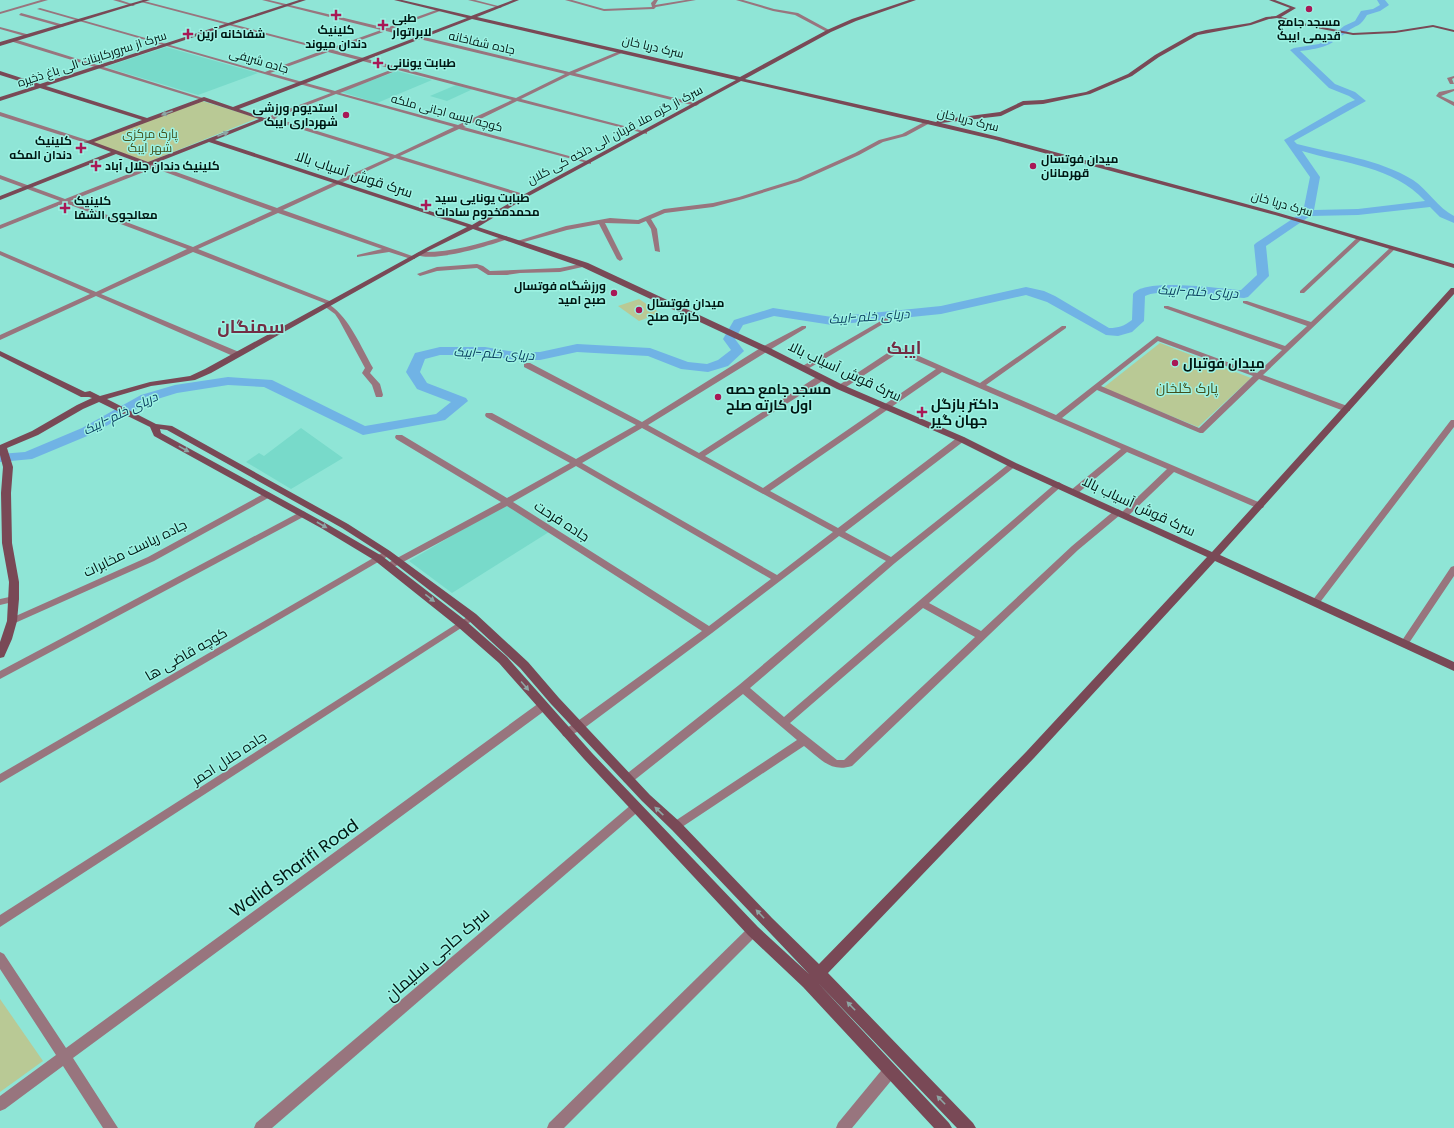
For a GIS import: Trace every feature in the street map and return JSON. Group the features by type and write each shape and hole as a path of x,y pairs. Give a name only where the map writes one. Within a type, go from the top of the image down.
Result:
{"street":[{"path":"0,13 46,0"},
{"path":"115,0 133,4"},
{"path":"0,44 148,0"},
{"name":"جاده شفاخانه","path":"264,0 696,104"},
{"name":"سرک از سرورکاینات الی باغ ذخیره","path":"0,100 304,0"},
{"name":"سرک دریا خان","path":"396,0 930,122 1277,214 1454,266"},
{"path":"474,0 500,6"},
{"path":"233,109 517,0"},
{"path":"567,0 604,10 654,8 654,6 694,0"},
{"path":"654,6 653,3 656,0"},
{"path":"738,0 774,10 796,14 829,31"},
{"name":"سرک از گزه ملا قربان الی دلخه کی کلان","path":"0,654 4,639 12,621 14,600 14,582 10,554 3,543 3,493 8,467 2,449 35,433 80,407 150,384 192,378 473,226 525,196 645,133 829,31 854,20 914,0"},
{"path":"1271,0 1294,8 1277,17"},
{"path":"142,2 645,133"},
{"name":"جاده شریفی","path":"39,9 300,83"},
{"path":"266,73 439,10"},
{"path":"21,14 62,26"},
{"path":"517,242 566,228 601,221 615,220 634,222 648,219 657,213 713,205 799,180 857,154 881,141 904,135 930,122 1001,114 1023,102 1042,102 1088,93 1130,75 1157,56 1196,34 1206,31 1251,24 1268,18 1277,17 1347,34 1362,35 1433,26 1454,31"},
{"path":"0,28 28,36"},
{"path":"12,40 233,109 525,196"},
{"path":"0,338 98,294 336,182 459,127 569,74 622,51"},
{"path":"148,164 399,68"},
{"path":"0,73 147,120"},
{"path":"1452,83 1449,78 1454,77"},
{"name":"کوچه لیسه اجانی ملکه","path":"300,83 589,163"},
{"path":"1454,90 1438,96 1454,104"},
{"path":"88,142 204,99"},
{"path":"0,114 117,152 390,250 416,256 445,254 474,248 506,238"},
{"name":"سرک قوش آسیاب بالا","path":"208,140 473,226 585,266 765,349 840,387 961,439 1013,465 1121,513 1454,667"},
{"path":"0,198 117,152"},
{"path":"0,227 154,166"},
{"path":"0,177 192,249 329,304 342,320 369,368 366,373 376,384 379,395"},
{"path":"648,219 654,230 658,251"},
{"path":"601,221 620,259"},
{"path":"1302,292 1360,238"},
{"path":"1097,387 1200,431 1394,248"},
{"path":"359,256 390,250"},
{"path":"0,253 236,354"},
{"path":"420,274 437,269 477,266 488,272 506,273 520,270 560,270 585,266"},
{"path":"808,982 819,973 1030,755 1260,506 1454,290"},
{"path":"1245,302 1312,325"},
{"path":"1166,307 1287,349"},
{"path":"803,368 886,320"},
{"path":"392,564 576,463 804,327"},
{"path":"980,386 1064,327"},
{"path":"1056,419 1157,338 1347,409"},
{"path":"0,346 89,390 90,394 154,426 168,428 345,526 524,665 628,779 676,826 767,922 819,973 968,1128"},
{"path":"840,387 898,350 1260,506"},
{"path":"0,353 84,395 90,394"},
{"path":"527,365 642,425 892,561"},
{"path":"764,491 888,407 941,369"},
{"path":"699,456 821,378"},
{"path":"489,415 576,463 777,579"},
{"path":"1315,603 1454,422"},
{"path":"154,426 157,434 302,514 382,556"},
{"name":"جاده فرحت","path":"399,437 507,502 709,631"},
{"path":"567,733 579,726 709,631 961,439"},
{"path":"1074,492 1126,449"},
{"path":"628,779 743,688 892,561 1013,465"},
{"path":"743,688 783,723 834,763 848,763 1075,548 1121,513 1173,468"},
{"path":"783,723 1059,485"},
{"name":"جاده ریاست مخابرات","path":"12,621 151,559 267,495"},
{"path":"0,675 302,514"},
{"name":"کوچه قاضی ها","path":"0,779 382,556"},
{"path":"1404,644 1454,569"},
{"path":"0,602 14,600"},
{"path":"922,603 982,636"},
{"path":"467,621 542,706 753,931 808,982 944,1128"},
{"name":"جاده حلال احمر","path":"0,922 467,621"},
{"name":"Walid Sharifi Road","path":"0,1104 542,706"},
{"path":"676,826 804,740"},
{"name":"سرک حاجی سلیمان","path":"261,1128 636,806"},
{"path":"554,1128 753,931"},
{"path":"0,958 111,1128"},
{"path":"843,1128 890,1071"}],"shaded area":[{"path":"166,47 258,73 198,95 105,67"},
{"path":"397,71 432,80 377,103 341,92"},
{"path":"456,85 473,89 447,101 430,96"},
{"path":"301,428 343,458 291,489 246,462 259,453 264,456"},
{"path":"506,504 549,532 452,593 409,561"}],"green space":[{"name":"پارک مرکزی شهر ایبک","path":"202,101 258,118 148,162 91,142"},
{"name":"میدان فوتسال کارته صلح","path":"639,299 660,313 639,321 618,306"},
{"name":"پارک گلخان","path":"1160,343 1251,378 1198,427 1103,388"},
{"path":"0,999 43,1061 0,1092"}],"waterway":[{"name":"دریای خلم-ایبک","path":"1293,146 1289,140 1351,105 1362,101 1352,94 1332,86 1294,50 1321,46 1334,39 1347,28 1358,23 1364,13 1375,11 1383,7 1385,5 1381,0"},
{"path":"1293,146 1371,165 1385,170 1411,183 1432,203"},
{"name":"دریای خلم-ایبک","path":"1293,146 1315,177 1308,213"},
{"path":"1308,213 1358,212 1432,203"},
{"path":"1432,203 1444,215 1454,220"},
{"name":"دریای خلم-ایبک","path":"0,458 27,456 87,431 146,398 175,389 228,381 267,383 363,431 440,417 461,401 422,386 413,372 420,356 440,351 485,351 515,356 540,356 577,348 650,352 686,366 708,368 723,363 738,351 729,339 738,323 773,312 832,321 941,310 1026,291 1040,294 1051,299 1106,331 1118,332 1128,329 1138,321 1139,294 1150,289 1168,288 1244,294 1263,276 1260,245 1308,213"}],"place":[{"name":"مسجد جامع قدیمی ایبک","path":"1309,9"},
{"name":"کلینیک دندان میوند","path":"336,15"},
{"name":"طبی لابراتوار","path":"383,25"},
{"name":"شفاخانه آرین","path":"188,34"},
{"name":"طبابت یونانی","path":"378,63"},
{"name":"استدیوم ورزشی شهرداری ایبک","path":"346,115"},
{"name":"کلینیک دندان المکه","path":"81,148"},
{"name":"کلینیک دندان جلال آباد","path":"96,166"},
{"name":"میدان فوتسال قهرمانان","path":"1033,166"},
{"name":"طبابت یونایی سید محمدمخدوم سادات","path":"426,205"},
{"name":"کلینیک معالجوی الشفا","path":"65,208"},
{"name":"ورزشگاه فوتسال صبح امید","path":"614,293"},
{"name":"میدان فوتسال کارته صلح","path":"639,310"},
{"name":"میدان فوتبال","path":"1175,363"},
{"name":"مسجد جامع حصه اول کارته صلح","path":"718,397"},
{"name":"داکتر بازگل جهان گیر","path":"922,412"}],"district":[{"name":"سمنگان","path":"251,327"},
{"name":"ایبک","path":"904,348"}]}
